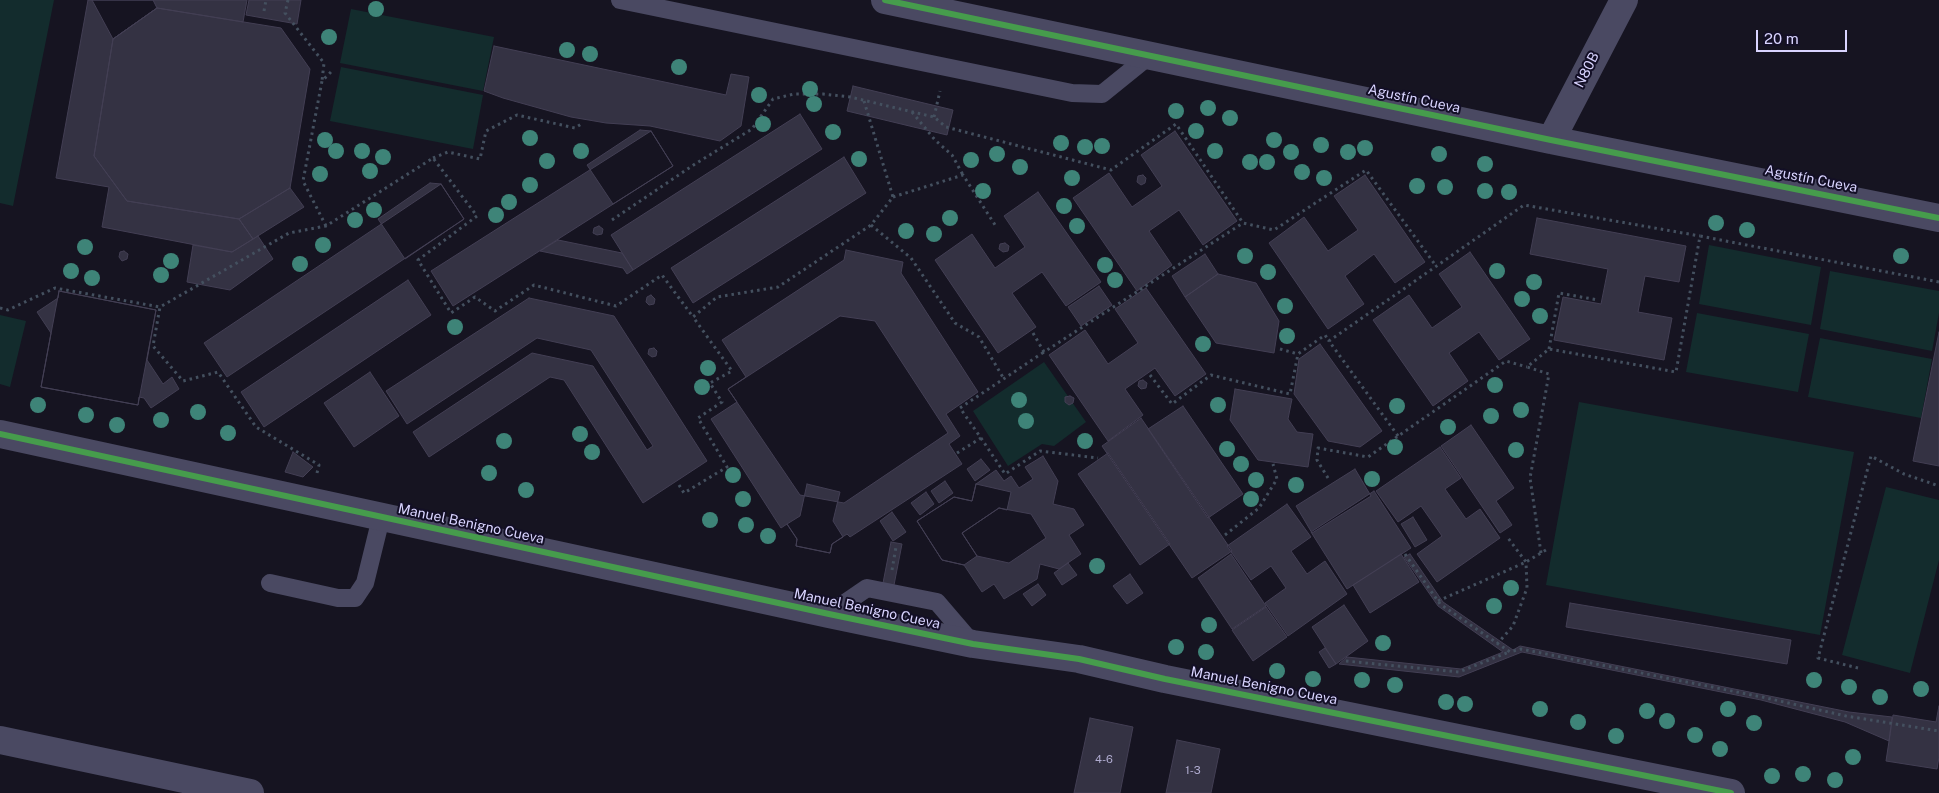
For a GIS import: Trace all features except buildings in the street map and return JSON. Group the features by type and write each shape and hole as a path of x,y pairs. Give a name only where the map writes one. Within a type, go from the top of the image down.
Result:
{"street":[{"name":"Agustín Cueva","path":"885,0 1551,140 1939,218"},
{"name":"N80B","path":"1551,140 1624,0"},
{"name":"Manuel Benigno Cueva","path":"0,434 828,614 973,644 1079,659 1165,680 1679,788 1731,793"},
{"path":"0,740 250,793"}],"lane":[{"path":"620,0 1072,93 1102,94 1149,56"},
{"path":"270,583 338,598 355,598 365,584 381,518"}],"path":[{"path":"264,11 266,0"},
{"path":"288,0 285,13 324,62 303,181 326,226"},
{"path":"322,81 333,70"},
{"path":"612,220 695,164 752,129 773,99 794,94 823,94 864,100 912,111 934,117 946,127 1111,170 1176,124 1243,222 1274,230 1366,170 1436,266"},
{"path":"864,100 893,196"},
{"path":"912,111 935,140 952,155 997,228"},
{"path":"0,308 8,310 55,288 160,307 289,232 326,226 433,158 448,152 480,159 486,130 517,115 575,128 583,123"},
{"path":"433,158 477,216 418,260 451,313 476,297 495,311 534,284 616,306 662,275 732,371 710,383 722,402 698,418 727,467 684,493 679,485"},
{"path":"693,317 717,297 778,287 871,225 893,196 964,175"},
{"path":"1329,341 1524,205 1700,236 1939,282"},
{"path":"1098,458 1040,451 1005,474 960,408 1243,222"},
{"path":"871,225 911,258 955,324 979,338 1004,379"},
{"path":"1549,349 1676,372 1700,236"},
{"path":"1527,367 1549,349 1559,293 1598,300"},
{"path":"160,307 154,346 183,381 218,372 256,427 319,465 312,503"},
{"path":"1033,333 1044,352"},
{"path":"1150,375 1172,404 1211,375 1290,394 1298,354 1325,335 1398,436"},
{"path":"1280,349 1298,354"},
{"path":"1328,478 1317,460 1318,448 1368,457 1506,361 1549,374 1530,478 1541,553"},
{"path":"957,453 981,438"},
{"path":"1858,668 1818,658 1871,456 1904,474 1939,486"},
{"path":"1225,535 1259,508 1277,479 1273,464"},
{"path":"1497,644 1513,626 1526,588 1526,562 1508,538"},
{"path":"1438,601 1526,562 1546,550"},
{"path":"1406,554 1438,601 1510,652"},
{"path":"1346,661 1459,672 1522,649 1762,697 1846,716 1939,731"}],"green space":[{"path":"0,0 54,0 13,206 0,203"},
{"path":"351,9 494,37 483,91 340,63"},
{"path":"341,67 483,95 473,149 330,121"},
{"path":"1709,245 1821,267 1811,325 1699,304"},
{"path":"1830,271 1939,291 1939,313 1932,351 1820,329"},
{"path":"1697,313 1809,334 1798,392 1686,372"},
{"path":"0,315 26,321 10,387 0,384"},
{"path":"1820,338 1932,359 1921,418 1808,397"},
{"path":"1044,362 1086,422 1054,446 1042,444 1008,466 973,411"},
{"path":"1579,402 1854,452 1820,635 1546,585"},
{"path":"1886,487 1939,500 1939,560 1910,673 1842,655"}],"cycle path":[{"path":"885,0 1551,140 1939,218"},
{"path":"0,434 973,644 1079,659 1165,679 1731,793"}]}
